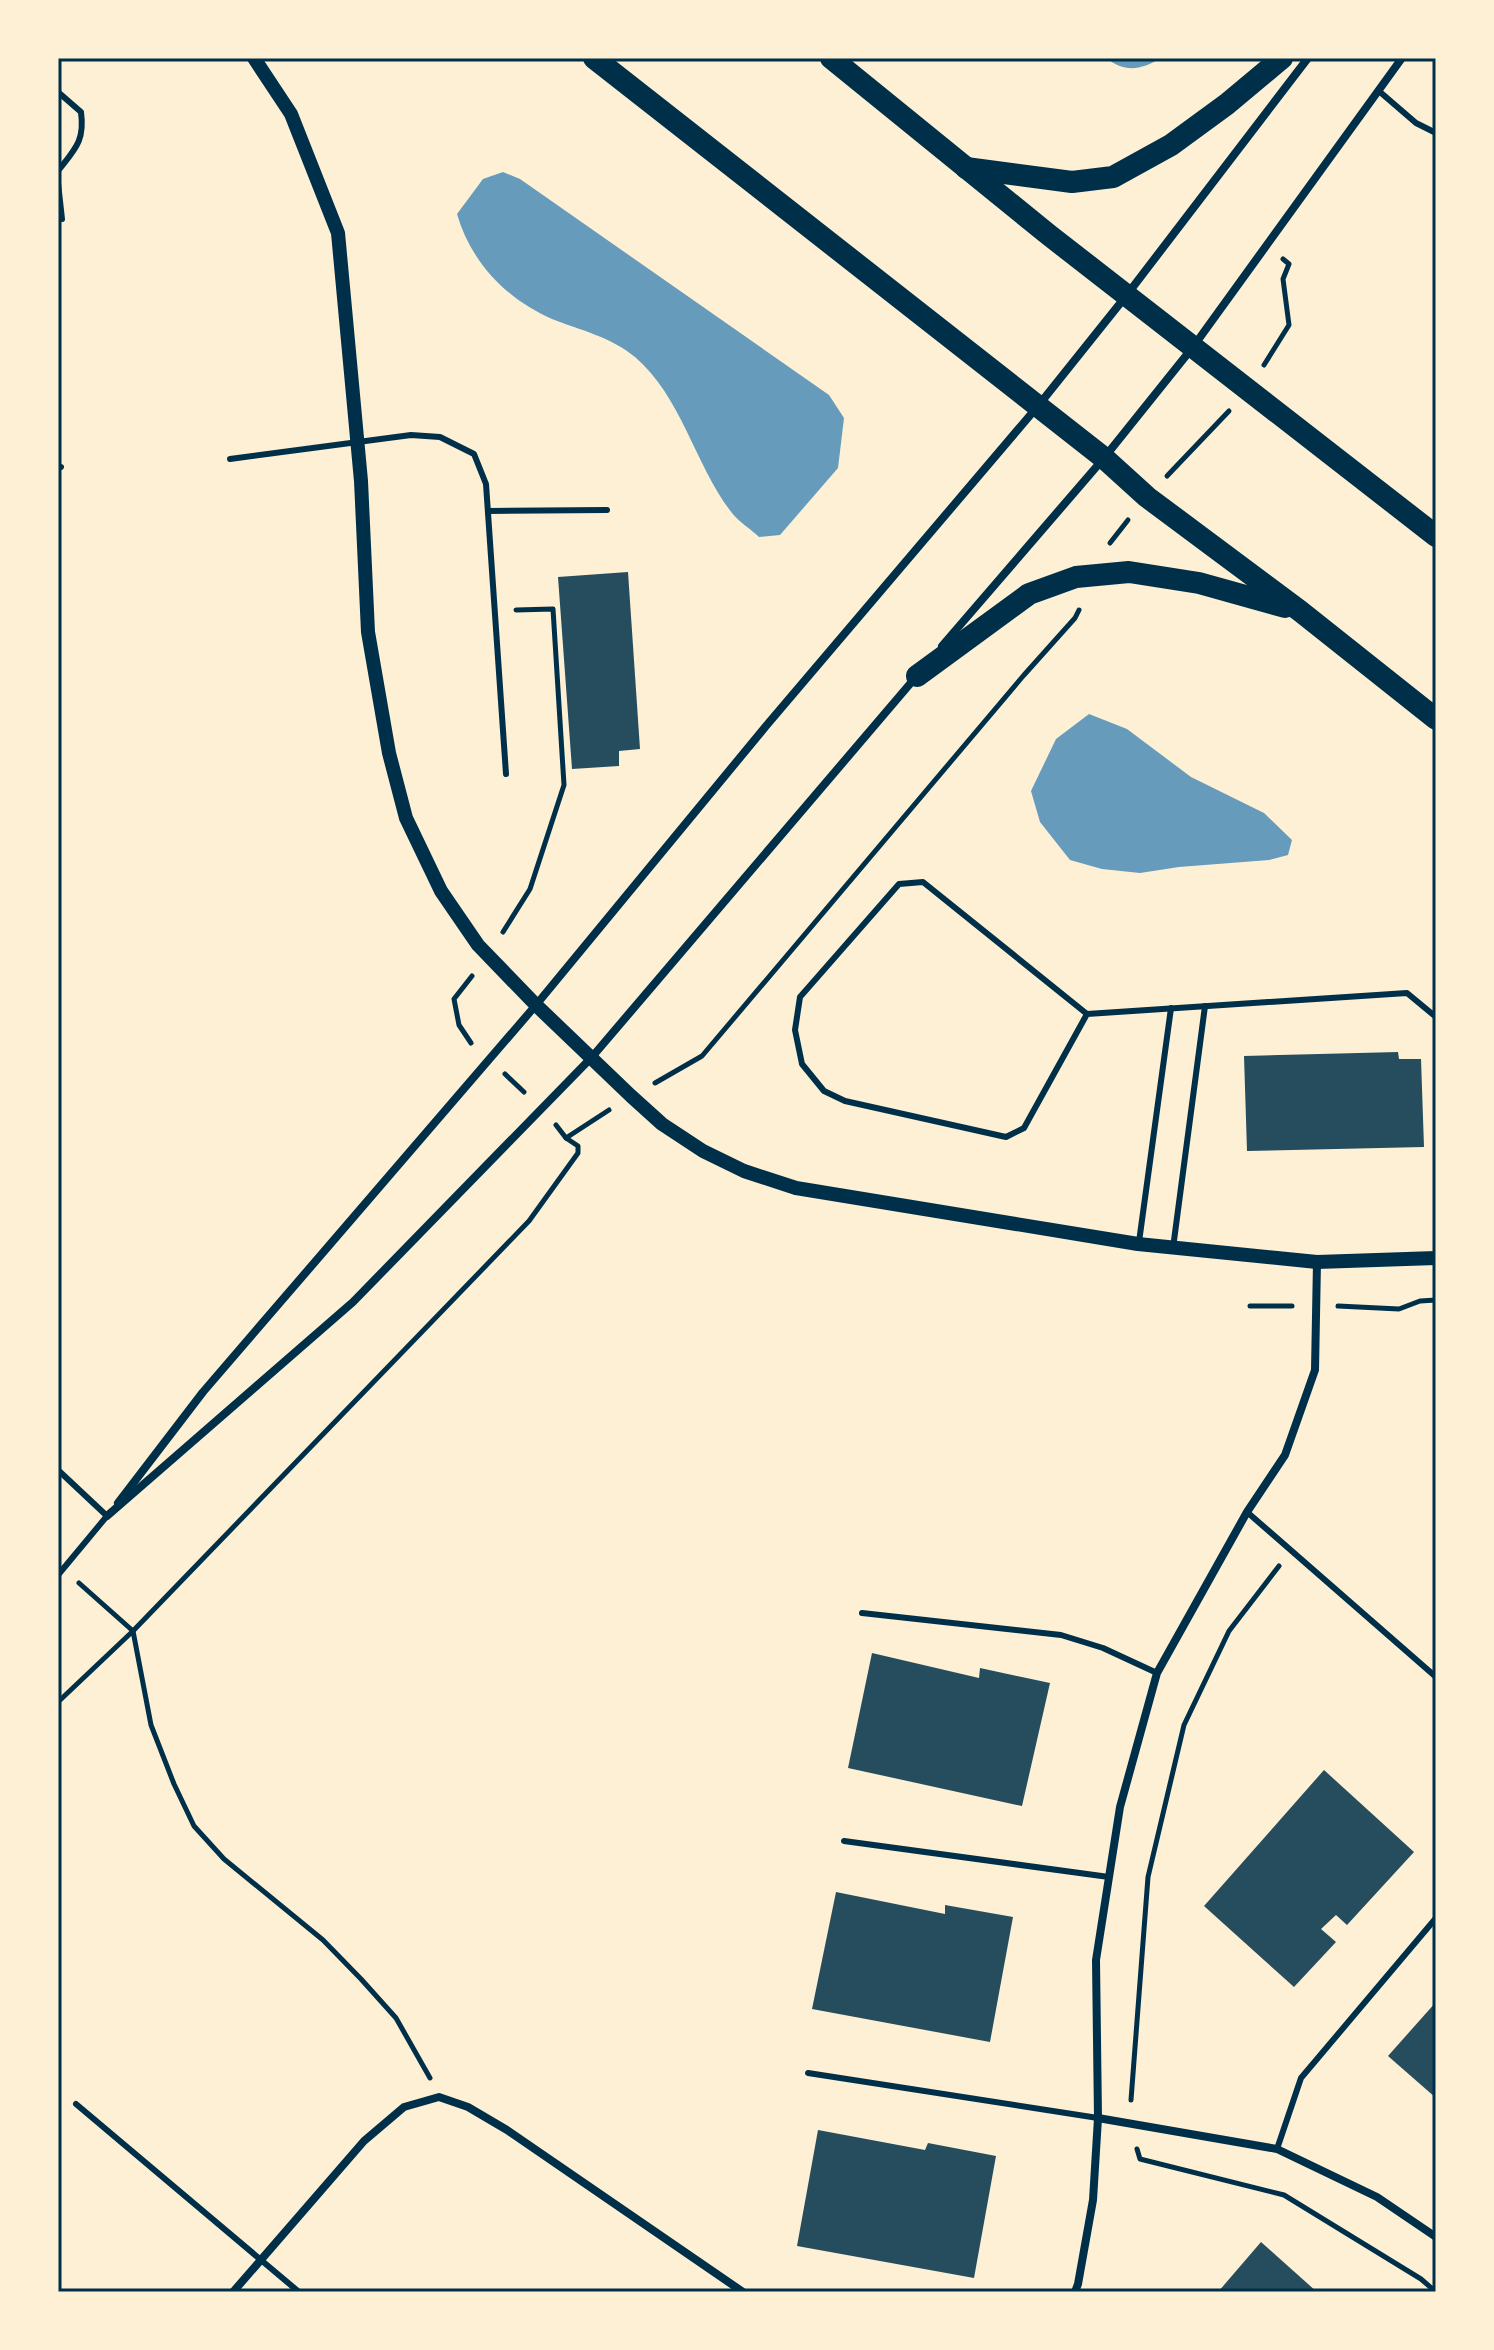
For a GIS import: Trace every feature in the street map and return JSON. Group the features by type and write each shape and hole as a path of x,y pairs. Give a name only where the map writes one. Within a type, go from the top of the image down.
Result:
{"highway":[{"path":"594,58 1104,458 1147,497 1300,611 1436,719"},
{"path":"831,58 1126,296 1436,536"},
{"path":"965,168 1072,182 1113,177 1171,145 1282,58"},
{"path":"917,676 1029,594 1076,577 1129,572 1199,583 1300,611"}],"street":[{"path":"254,58 291,114 338,233 358,442 368,632 389,753 406,818 441,891 478,945 536,1005 662,1124 703,1151 744,1171 796,1188 1173,1248 1317,1262 1436,1258"},
{"path":"107,1516 203,1392 536,1005 766,726 1038,406 1308,58"},
{"path":"107,1516 353,1302 592,1057 1104,458 1193,347 1402,58"},
{"path":"1075,2292 1093,2200 1098,2118 1096,1960 1120,1807 1157,1673 1247,1512 1285,1455 1315,1370 1317,1262"},
{"path":"233,2292 364,2141 404,2107 439,2097 468,2107 507,2130 743,2292"},
{"path":"1098,2118 1277,2149 1377,2197 1436,2237"}],"lane":[{"path":"58,92 81,112 83,130 78,145 58,171"},
{"path":"1380,92 1416,123 1436,133"},
{"path":"58,183 62,219"},
{"path":"230,459 411,435 440,437 474,454 486,484 506,774"},
{"path":"488,511 607,510"},
{"path":"1087,1014 1024,1128 1006,1137 883,1111 845,1101 824,1091 802,1064 795,1030 800,997 899,884 923,882 1087,1014 1407,993 1436,1017"},
{"path":"1173,1248 1205,1006"},
{"path":"1138,1244 1171,1008"},
{"path":"58,1470 107,1516 58,1575"},
{"path":"1247,1512 1436,1677"},
{"path":"862,1613 1061,1635 1103,1648 1157,1673"},
{"path":"844,1841 1109,1877"},
{"path":"1277,2149 1301,2078 1436,1918"},
{"path":"808,2073 1098,2118"},
{"path":"76,2104 299,2292"}],"path":[{"path":"58,1702 133,1631 529,1221 578,1153 578,1146 566,1138 631,1096 702,1056 1075,618 1105,550 1147,497 1249,390 1289,325 1283,279 1289,264 1268,245"},
{"path":"493,612 553,609 564,785 530,889"},
{"path":"1399,1309 1420,1301 1436,1300"},
{"path":"1291,1551 1229,1631 1184,1725 1148,1877 1129,2122 1140,2159 1284,2195 1421,2279 1436,2292"},
{"path":"64,1569 133,1631 151,1725 194,1826 224,1859 323,1940 361,1979 396,2018 439,2097"}],"water":[{"path":"1106,58 1161,58 1147,65 1126,68"},
{"path":"503,172 520,179 829,395 844,418 838,468 780,535 759,537 732,513 665,392 635,357 606,339 535,311 505,290 481,263 457,214 483,179"},
{"path":"1089,714 1127,729 1191,777 1264,813 1292,840 1288,855 1269,860 1140,873 1102,869 1070,860 1040,822 1031,791 1056,739"}],"building":[{"path":"628,572 640,749 619,751 619,766 572,769 558,577"},
{"path":"1398,1052 1399,1059 1421,1059 1424,1147 1247,1151 1244,1056"},
{"path":"872,1653 979,1678 980,1668 1050,1683 1022,1806 848,1768"},
{"path":"1324,1770 1414,1852 1347,1925 1336,1915 1321,1929 1336,1942 1294,1987 1204,1906"},
{"path":"836,1892 945,1914 945,1905 1013,1917 990,2042 812,2009"},
{"path":"1436,2002 1436,2098 1388,2056"},
{"path":"818,2130 925,2150 928,2143 996,2156 974,2278 797,2246"},
{"path":"1261,2242 1317,2292 1218,2292"}]}
